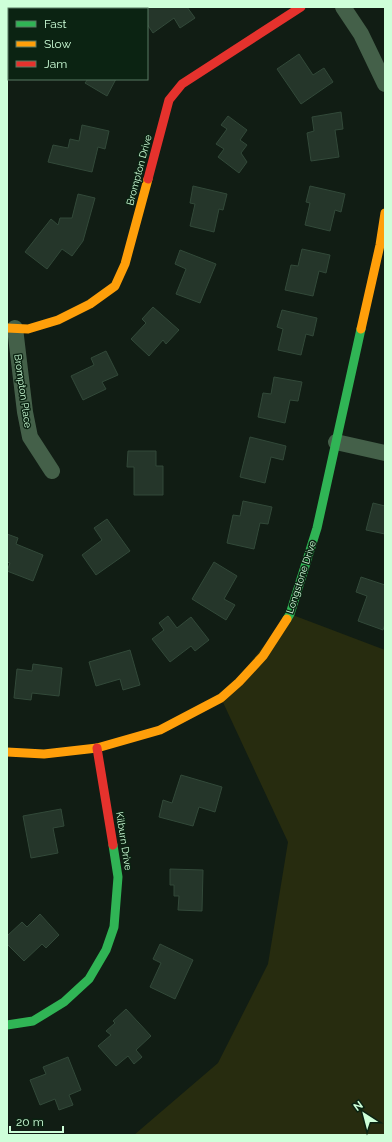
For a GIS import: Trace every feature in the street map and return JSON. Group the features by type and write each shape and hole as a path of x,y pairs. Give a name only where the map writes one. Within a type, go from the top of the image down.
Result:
{"street":[{"name":"Brompton Drive","path":"11,328 28,329 58,320 90,304 115,286 125,264 169,100 182,84 301,7"},
{"path":"343,7 361,34 385,84"},
{"name":"Longstone Drive","path":"7,752 44,754 97,748 160,730 221,698 239,682 263,656 290,614 317,528 380,245 385,213"},
{"name":"Brompton Place","path":"11,328 24,412 30,437 52,471"},
{"path":"336,442 385,453"},
{"name":"Kilburn Drive","path":"7,1025 33,1021 64,1002 89,979 106,950 114,927 118,877 97,748"}],"green space":[{"path":"290,614 385,650 385,1135 134,1135 218,1063 268,964 288,842 221,698"}],"building":[{"path":"7,7 20,8 8,8 7,14"},
{"path":"187,7 195,18 180,28 174,18 153,33 148,26 148,8 144,8"},
{"path":"299,54 313,75 324,68 333,82 301,104 277,69"},
{"path":"87,80 115,80 107,96 85,83"},
{"path":"341,112 343,129 335,130 339,157 311,161 307,133 314,131 312,117"},
{"path":"228,116 247,130 240,140 247,145 241,153 247,162 239,173 218,157 224,149 216,144 227,129 221,125"},
{"path":"82,125 109,131 105,149 98,147 92,172 48,162 53,145 68,148 70,139 79,141"},
{"path":"193,186 227,194 223,210 219,209 214,232 190,226 195,204 190,203"},
{"path":"310,186 345,194 341,212 335,210 330,231 305,225 310,203 306,202"},
{"path":"78,194 95,198 83,241 72,256 62,249 47,269 25,252 51,219 58,225 60,218 72,218"},
{"path":"302,249 330,255 326,273 319,271 313,296 285,290 291,265 298,266"},
{"path":"180,250 216,264 200,303 176,294 186,269 175,264"},
{"path":"153,307 179,330 166,344 163,340 149,356 131,339 146,323 142,319"},
{"path":"282,310 317,318 313,336 306,334 301,355 278,350 283,329 277,327"},
{"path":"106,351 118,375 102,382 106,389 83,400 71,376 94,365 91,358"},
{"path":"274,377 302,382 298,401 290,400 285,423 258,417 263,393 271,394"},
{"path":"250,437 286,446 283,460 271,457 265,483 240,477"},
{"path":"128,451 156,451 156,466 163,466 163,495 134,495 134,467 127,467"},
{"path":"243,501 272,507 268,524 260,523 254,549 227,543 233,515 240,516"},
{"path":"373,503 385,506 385,534 366,530"},
{"path":"107,519 130,551 96,575 82,555 102,540 94,528"},
{"path":"7,534 18,538 16,544 43,555 33,581 7,571 10,563 7,562"},
{"path":"214,562 237,576 224,599 235,605 226,620 192,599"},
{"path":"361,577 385,585 385,624 383,630 358,621 367,596 356,592"},
{"path":"168,616 177,628 191,617 209,640 195,651 191,646 170,662 152,639 164,630 159,623"},
{"path":"130,650 140,685 123,690 120,679 96,686 89,662"},
{"path":"33,664 62,668 59,696 32,693 31,700 14,698 17,669 32,671"},
{"path":"181,775 222,787 215,812 199,807 193,826 159,817 163,800 172,803"},
{"path":"61,809 64,826 53,828 58,853 31,858 23,816"},
{"path":"170,869 203,870 202,911 178,910 179,896 174,896 174,885 170,885"},
{"path":"40,914 59,935 46,948 42,944 24,961 7,944 7,936 22,922 27,927"},
{"path":"160,944 193,960 175,999 150,987 161,963 153,959"},
{"path":"126,1009 151,1036 136,1050 142,1057 134,1064 128,1056 116,1066 98,1046 111,1035 106,1031 115,1023 113,1021"},
{"path":"68,1057 81,1090 69,1095 73,1105 59,1110 55,1099 40,1105 30,1080 46,1074 43,1067"}],"traffic: fast":[{"path":"287,619 290,614 317,528 361,329"},
{"path":"7,1025 33,1021 64,1002 89,979 106,950 114,927 118,877 113,845"}],"traffic: slow":[{"path":"7,328 28,329 58,320 90,304 115,286 125,264 148,179"},
{"path":"361,329 380,245 385,213"},
{"path":"7,752 44,754 97,748 160,730 221,698 239,682 263,656 287,619"}],"traffic: jam":[{"path":"148,179 169,100 182,84 301,7"},
{"path":"97,748 113,845"}]}
